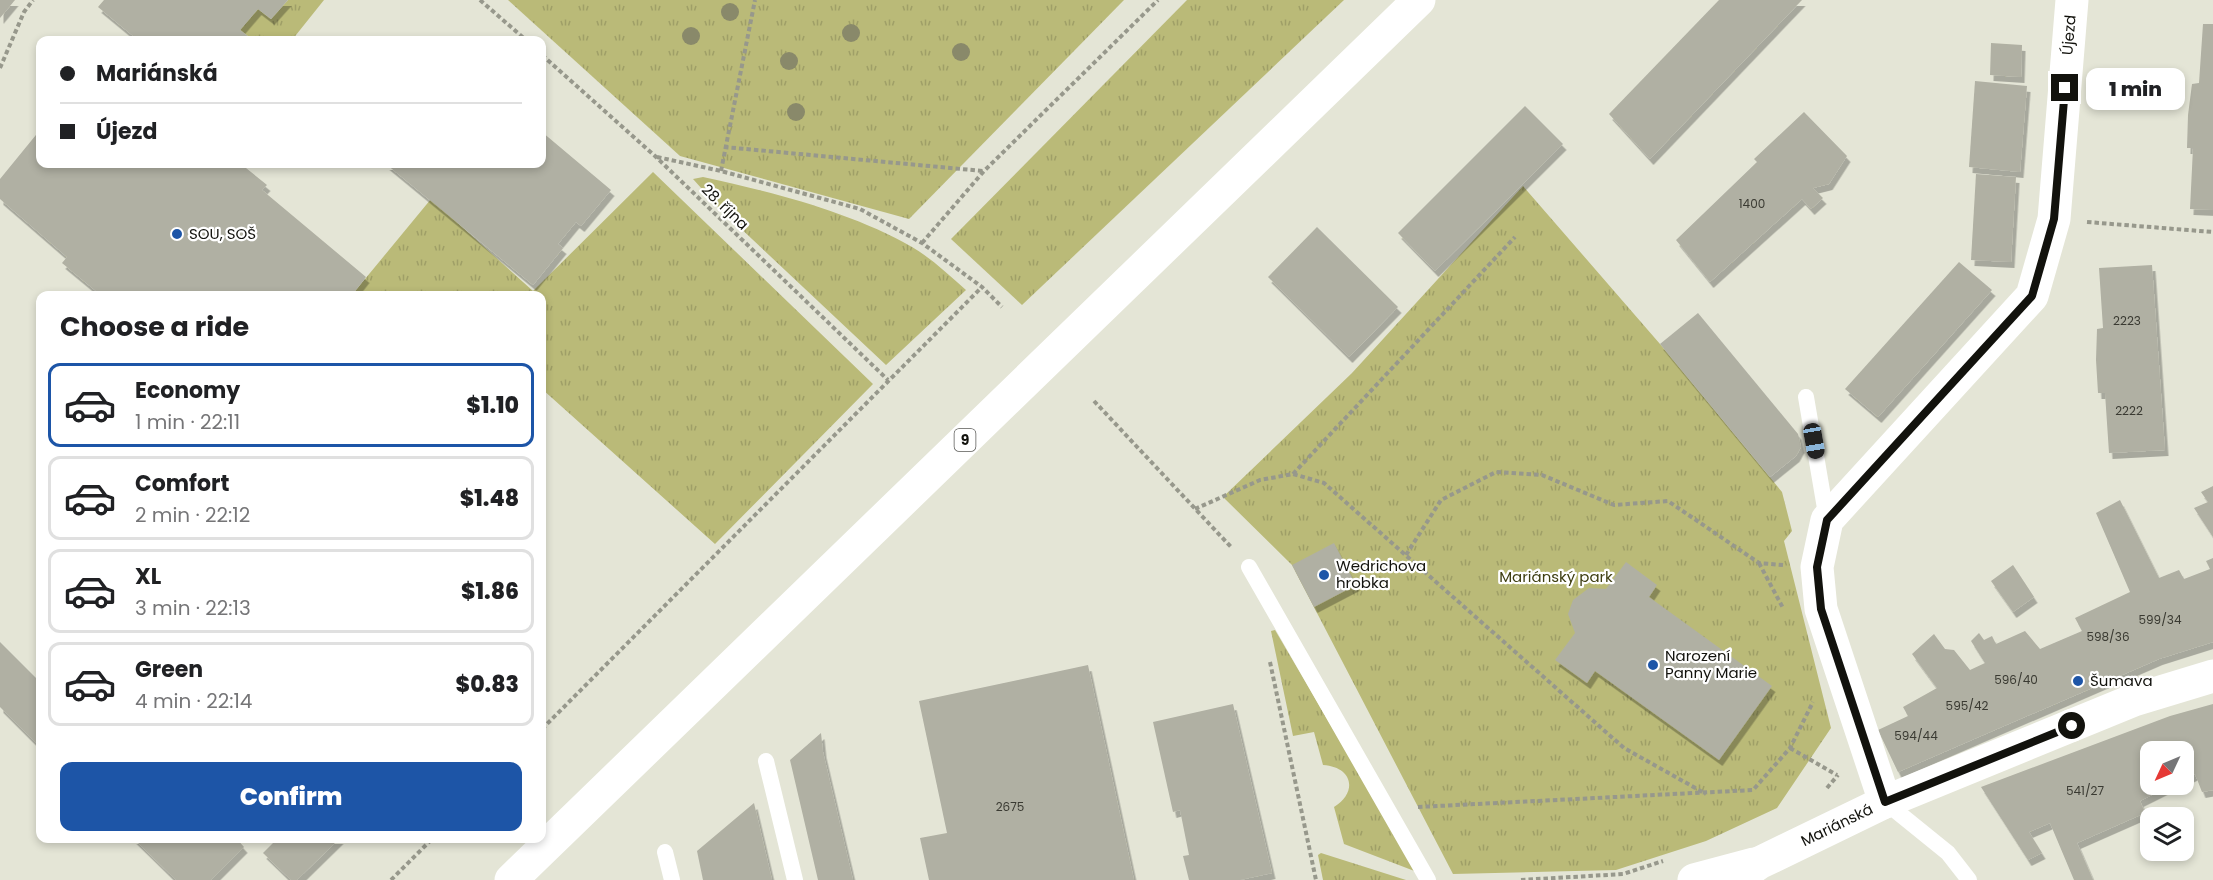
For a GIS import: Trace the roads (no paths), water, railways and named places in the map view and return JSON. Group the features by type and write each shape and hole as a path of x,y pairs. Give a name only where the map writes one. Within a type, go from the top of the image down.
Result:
{"street":[{"name":"9","path":"511,880 1419,0"},
{"name":"Újezd","path":"1827,520 2032,296 2054,219 2072,0"},
{"path":"1827,520 1817,567 1821,609 1885,802"},
{"name":"Mariánská","path":"1694,880 1747,872 1885,802 2134,700 2213,676"}],"lane":[{"path":"1806,397 1827,520"},
{"path":"1249,567 1428,880"},
{"path":"766,761 795,880"},
{"path":"1885,802 1948,853 1969,880"},
{"path":"665,852 672,880"}],"place":[{"name":"SOU, SOŠ","path":"177,234"},
{"name":"Wedrichova hrobka","path":"1324,575"},
{"name":"Narození Panny Marie","path":"1653,665"},
{"name":"Šumava","path":"2078,681"}],"park label":[{"name":"Mariánský park","path":"1556,577"}]}
